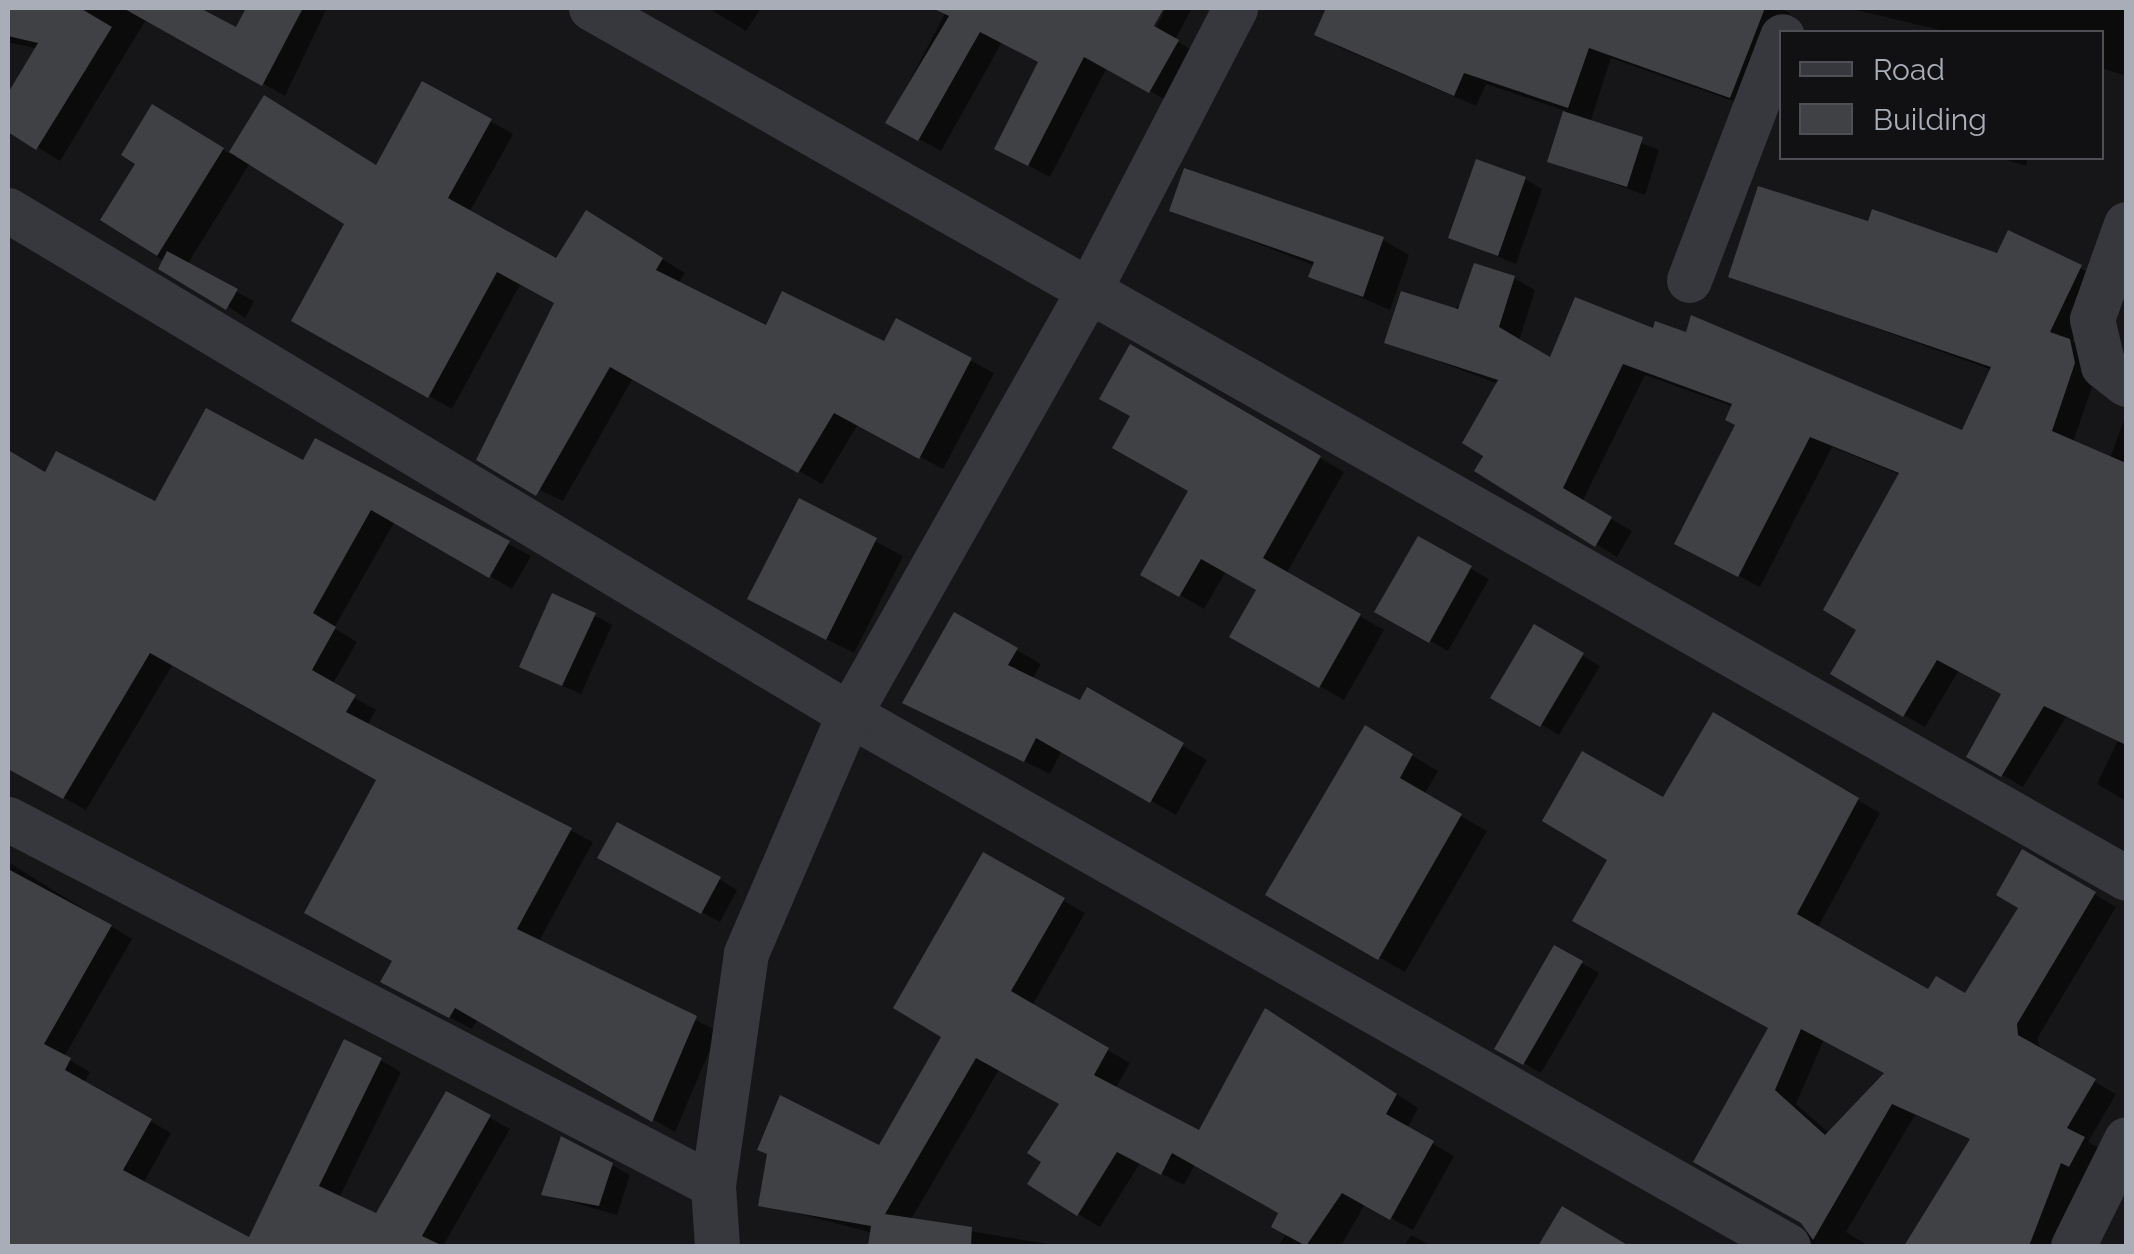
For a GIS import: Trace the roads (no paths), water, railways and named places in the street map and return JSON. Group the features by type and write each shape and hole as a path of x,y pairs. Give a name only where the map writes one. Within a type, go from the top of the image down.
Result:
{"street":[{"path":"591,8 2126,878"},
{"path":"717,1246 713,1185 746,953 849,714 1088,292 1235,8"},
{"path":"1689,280 1779,42"},
{"path":"8,210 849,714 1788,1246"},
{"path":"2126,224 2092,319 2104,366 2126,384"},
{"path":"8,818 713,1185"},
{"path":"2073,1246 2126,1139"}]}
